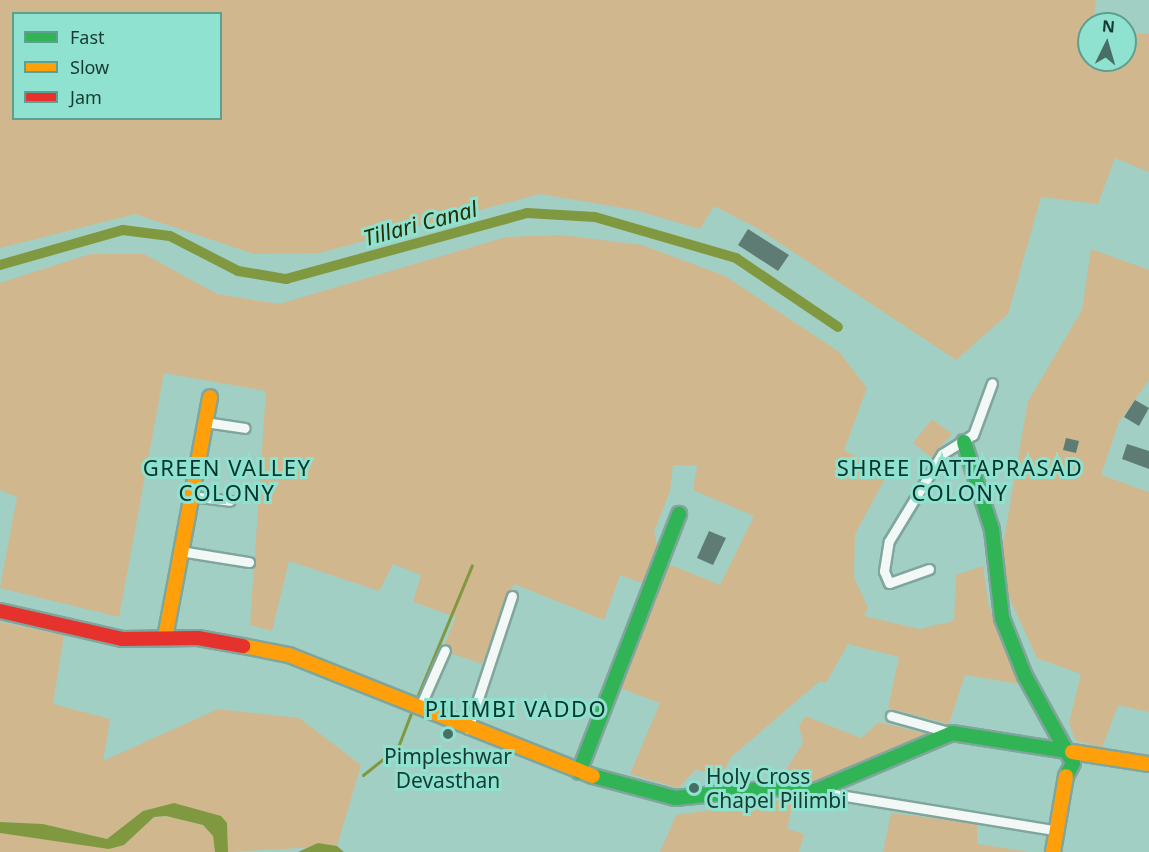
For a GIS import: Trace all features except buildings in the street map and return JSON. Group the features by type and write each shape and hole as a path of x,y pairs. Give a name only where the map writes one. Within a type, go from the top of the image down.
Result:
{"main road":[{"path":"165,638 210,397"},
{"path":"964,442 992,530 1002,618 1025,676 1067,747 1073,763 1053,830 1053,852"},
{"path":"579,772 679,514"},
{"path":"0,611 122,639 198,638 289,655 579,772 691,801 773,788 815,791 952,733 1067,747 1149,764"}],"street":[{"path":"929,569 889,582 884,571 889,541 942,454 973,435 992,383"},
{"path":"205,423 245,428"},
{"path":"191,496 230,501"},
{"path":"180,551 249,562"},
{"path":"468,729 512,596"},
{"path":"419,709 445,650"},
{"path":"891,716 952,733"},
{"path":"815,791 1053,830"}],"shaded area":[{"path":"0,0 1096,0 1095,12 1077,12 1077,72 1137,72 1137,34 1149,34 1149,172 1115,158 1098,204 1041,197 1008,314 956,360 757,228 714,206 700,229 635,210 540,194 319,253 254,254 135,214 0,248"},
{"path":"562,235 642,245 725,276 839,352 867,388 844,450 887,475 855,534 854,577 868,608 864,616 919,629 954,621 956,575 983,566 988,603 1019,684 965,675 949,724 888,708 899,657 848,644 826,683 820,681 730,758 721,778 696,769 678,788 630,774 660,703 620,688 668,564 720,585 754,516 693,490 697,466 673,465 670,491 654,532 659,553 645,584 620,575 604,620 514,584 482,664 442,650 456,617 413,602 421,575 393,564 379,591 289,561 272,631 250,625 266,391 164,373 119,617 0,588 17,497 0,490 0,283 90,254 144,254 217,294 279,304 506,237"},
{"path":"1091,249 1149,270 1149,380 1119,422 1101,475 1149,492 1149,712 1118,705 1102,748 1075,740 1069,723 1081,674 1037,658 1007,593 1003,545 1028,401 1082,310"},
{"path":"932,419 952,434 931,457 913,443"},
{"path":"0,622 64,635 53,704 110,719 103,761 218,709 299,718 361,765 337,846 228,852 227,823 143,811 107,839 43,824 0,822"},
{"path":"805,716 861,738 879,722 931,735 819,782 778,782 803,743 799,726"},
{"path":"794,798 787,829 804,834 799,852 660,852 676,815"},
{"path":"174,803 221,816 227,823 228,852 215,852 213,836 203,825 166,816 154,817 124,845 109,849 0,833 0,822 43,824 107,839 143,811"},
{"path":"891,813 977,823 977,844 1030,852 883,852"},
{"path":"166,816 203,825 213,836 215,852 0,852 0,833 124,845 154,817"},
{"path":"318,843 337,846 344,852 298,852"}],"waterway":[{"name":"Tillari Canal","path":"0,265 123,230 170,236 238,271 286,279 527,213 595,217 736,258 838,327"},
{"path":"415,702 472,565"},
{"path":"363,775 398,747 412,711"}],"traffic: fast":[{"path":"964,442 992,530 1002,618 1025,676 1073,763 1066,776"},
{"path":"579,772 679,514"},
{"path":"593,776 675,798 773,788 815,791 952,733 1072,752"}],"traffic: slow":[{"path":"165,638 210,397"},
{"path":"243,646 289,655 593,776"},
{"path":"1072,752 1149,764"},
{"path":"1053,852 1066,776"}],"traffic: jam":[{"path":"0,611 122,639 198,638 243,646"}],"place":[{"name":"Pimpleshwar Devasthan","path":"448,734"},
{"name":"Holy Cross Chapel Pilimbi","path":"694,788"}],"district":[{"name":"GREEN VALLEY COLONY","path":"227,480"},
{"name":"SHREE DATTAPRASAD COLONY","path":"960,480"},
{"name":"PILIMBI VADDO","path":"516,709"}]}
